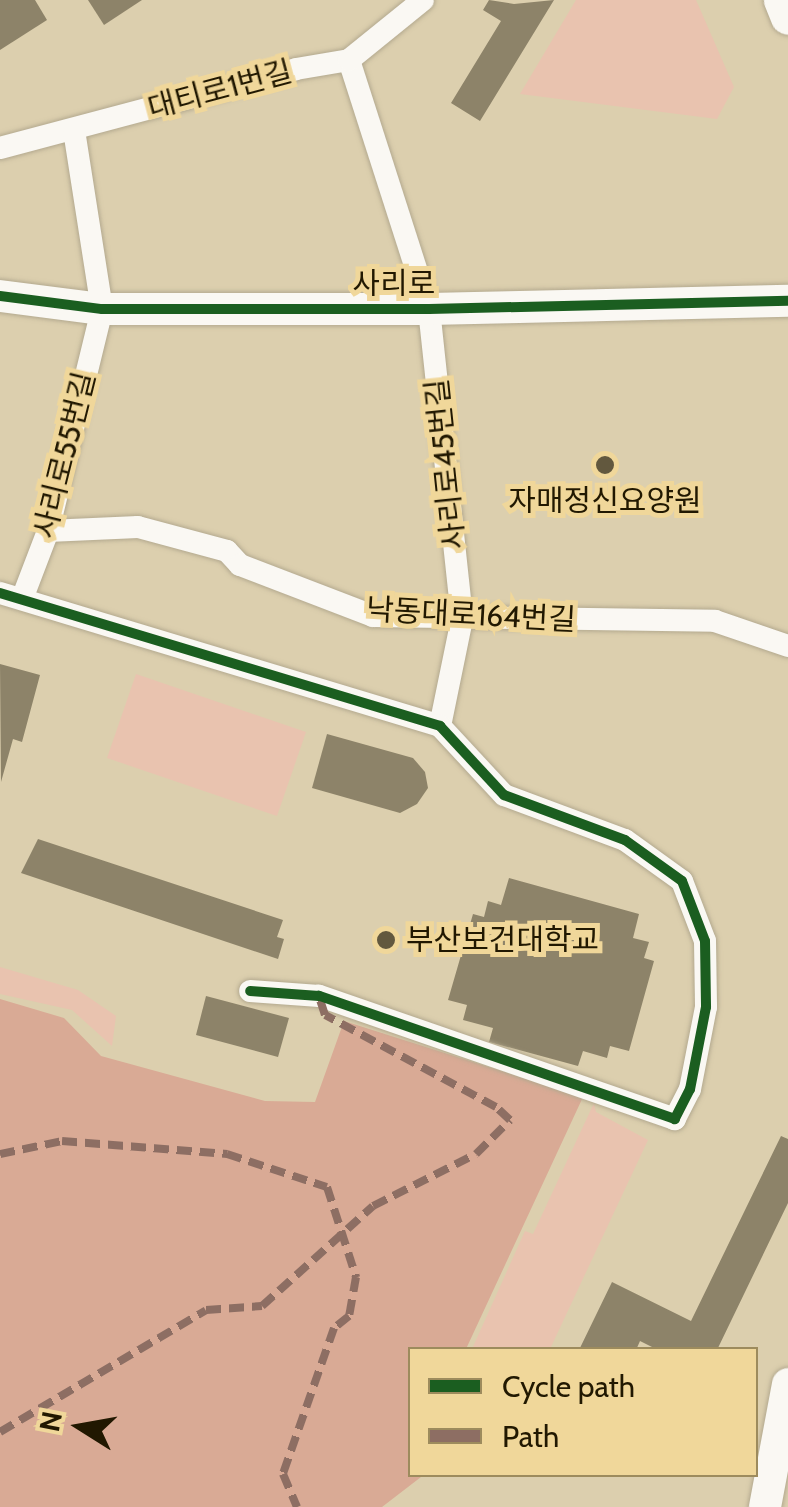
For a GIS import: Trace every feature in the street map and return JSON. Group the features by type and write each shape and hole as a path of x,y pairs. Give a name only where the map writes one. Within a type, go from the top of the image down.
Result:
{"main road":[{"path":"781,0 788,17"}],"street":[{"name":"대티로1번길","path":"0,148 296,69 349,60 423,0"},
{"name":"사리로45번길","path":"349,60 429,310 462,619 440,726"},
{"path":"74,130 102,308"},
{"name":"사리로","path":"0,296 102,308 429,310 788,301"},
{"name":"사리로55번길","path":"11,596 48,531 102,308"},
{"name":"낙동대로164번길","path":"48,531 138,527 227,550 240,564 356,611 414,619 716,621 788,646"},
{"path":"11,596 440,726 504,795 625,840 682,881 705,941 706,1007 690,1089 675,1119 319,996 250,991"},
{"path":"765,1507 785,1388"}],"shaded area":[{"path":"576,0 696,0 734,87 717,119 520,94"},
{"path":"136,674 306,732 277,816 107,758"},
{"path":"0,967 78,990 116,1016 112,1046 72,1010 0,994"},
{"path":"0,999 64,1018 101,1056 265,1101 315,1102 344,1021 583,1097 467,1347 408,1347 408,1477 421,1477 382,1507 0,1507"},
{"path":"594,1103 596,1112 648,1140 551,1347 473,1347 525,1231 533,1234"}],"building":[{"path":"0,0 35,0 47,20 0,50"},
{"path":"88,0 142,0 104,25"},
{"path":"489,0 514,4 554,0 480,121 451,103 501,21 483,10"},
{"path":"0,664 40,675 22,742 13,739 1,782"},
{"path":"327,734 413,758 425,772 428,788 417,804 400,813 312,788"},
{"path":"38,839 283,920 277,937 284,939 278,959 21,873"},
{"path":"509,878 639,914 633,938 649,942 644,958 654,961 629,1051 610,1046 607,1058 583,1051 578,1066 489,1042 493,1028 463,1020 467,1005 448,1000 473,914 484,917 488,901 501,905"},
{"path":"206,996 289,1018 278,1057 196,1035"},
{"path":"781,1136 788,1139 788,1203 718,1347 652,1347 640,1341 637,1347 580,1347 612,1282 691,1321"}],"marked path":[{"path":"0,1432 206,1310 262,1306 373,1206 476,1154 510,1120 496,1107 325,1015 319,996"},
{"path":"0,1154 62,1141 227,1154 327,1187 356,1277 349,1316 334,1328 283,1474 297,1507"}],"cycle path":[{"path":"0,296 102,309 429,309 788,301"},
{"path":"0,593 440,726 504,795 625,840 682,881 705,941 706,1007 690,1089 675,1119 319,996 250,991"}],"place":[{"name":"자매정신요양원","path":"605,465"},
{"name":"부산보건대학교","path":"386,940"}]}
